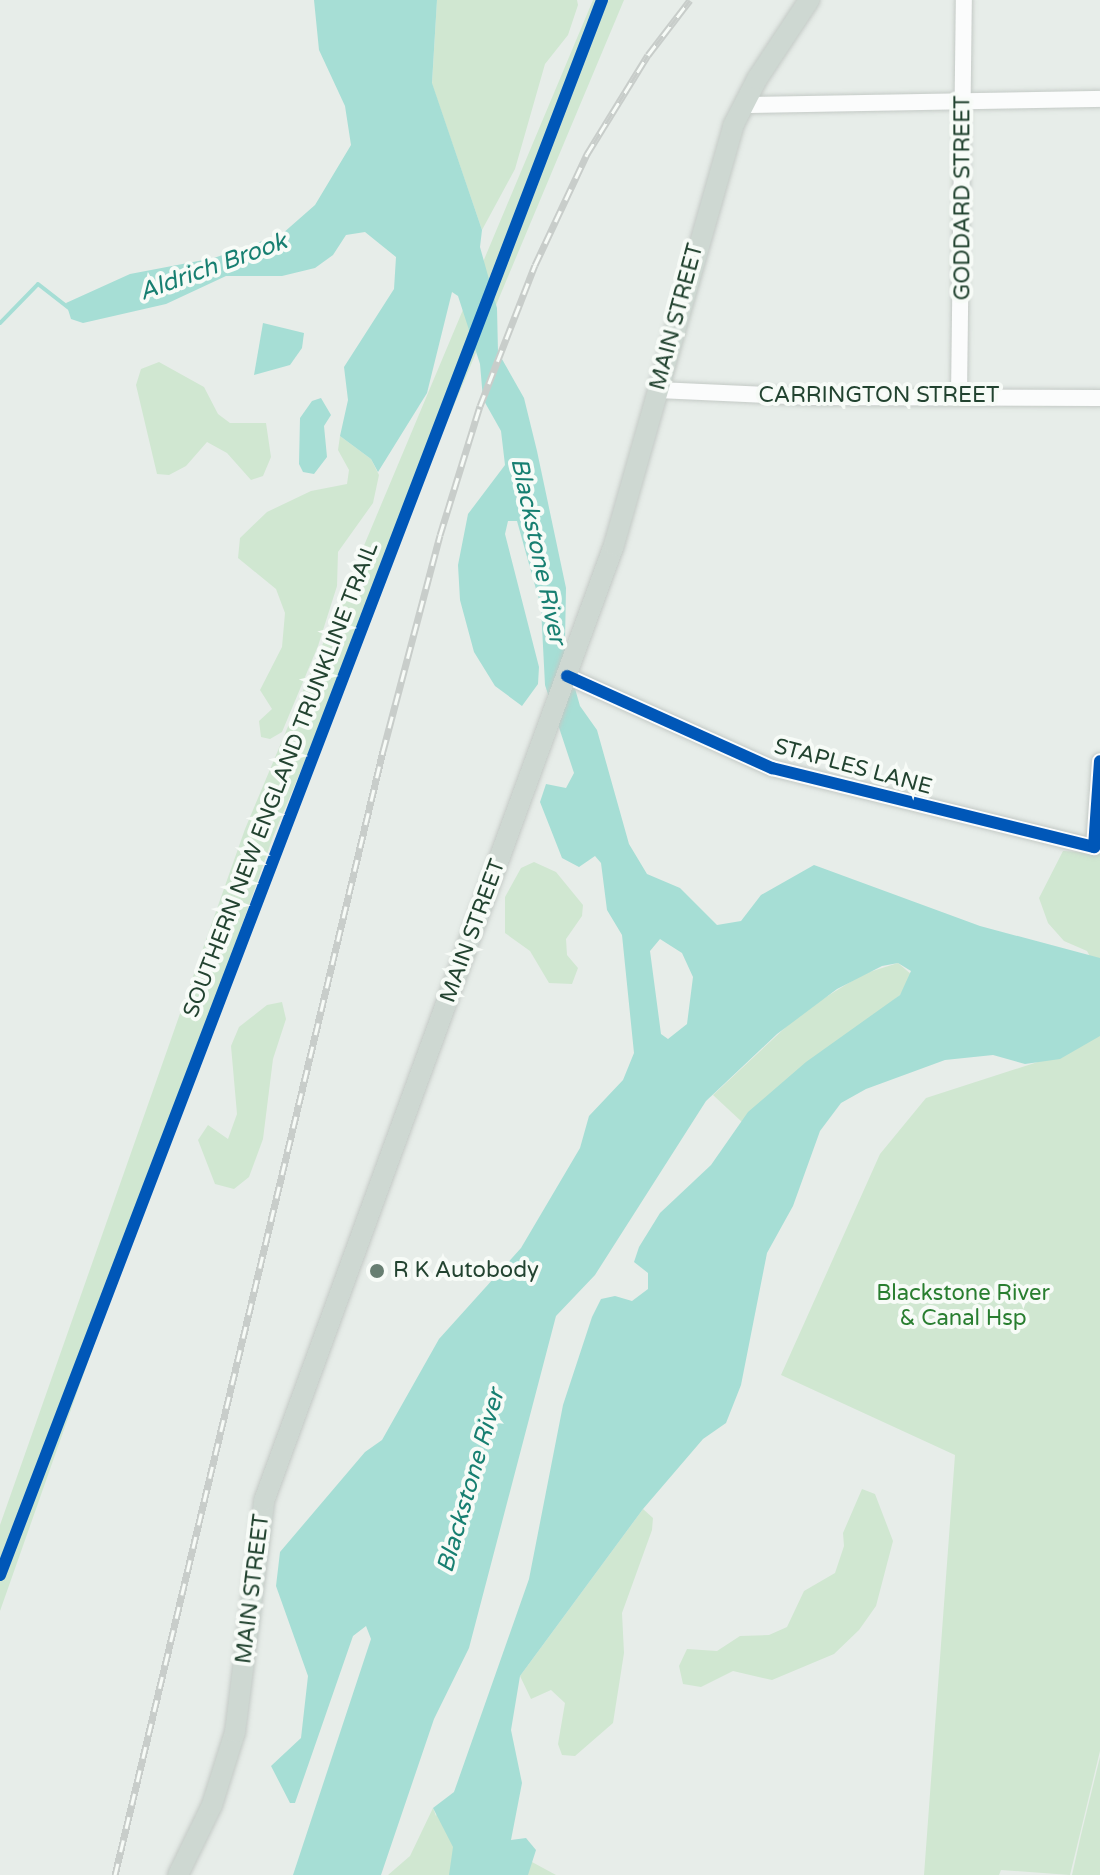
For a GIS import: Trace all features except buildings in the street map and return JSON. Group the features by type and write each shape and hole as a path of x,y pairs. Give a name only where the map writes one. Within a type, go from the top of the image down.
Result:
{"main road":[{"name":"MAIN STREET","path":"178,1875 212,1805 235,1732 264,1501 547,731 573,679 576,650 614,545 710,194 743,105 809,0"}],"street":[{"name":"GODDARD STREET","path":"959,396 964,0"},
{"path":"743,105 1100,99"},
{"name":"CARRINGTON STREET","path":"658,390 1100,398"},
{"name":"STAPLES LANE","path":"573,679 772,768 1094,847 1100,761"}],"green space":[{"path":"437,0 577,0 578,5 568,35 545,64 515,169 482,230 432,84"},
{"path":"593,0 624,0 273,837 0,1611 0,1525 245,829"},
{"path":"159,362 204,387 218,414 230,423 266,423 271,457 263,476 251,480 227,453 207,442 186,466 169,475 157,474 136,385 141,369"},
{"path":"340,436 371,459 379,475 373,503 338,552 337,586 318,646 282,732 270,739 261,737 259,721 272,709 260,690 282,647 285,613 276,589 238,558 240,538 267,512 311,491 347,484 349,470 338,450"},
{"path":"1100,843 1100,975 1087,951 1064,941 1048,923 1039,898 1063,851 1081,852"},
{"path":"534,862 556,872 583,905 582,916 566,939 567,955 578,968 572,984 549,983 530,951 505,933 505,897 521,868"},
{"path":"898,963 912,975 900,995 742,1122 713,1095 802,1012 863,974"},
{"path":"282,1002 286,1019 273,1059 263,1139 249,1177 234,1189 215,1184 198,1140 208,1125 228,1139 237,1114 231,1046 239,1027 267,1005"},
{"name":"Blackstone River & Canal Hsp","path":"1100,1031 1100,1751 1070,1875 1001,1870 999,1875 924,1875 955,1455 781,1375 880,1154 926,1098 1075,1050"},
{"path":"862,1489 875,1494 893,1541 876,1606 859,1630 834,1654 772,1680 733,1671 701,1687 683,1684 679,1666 687,1649 717,1651 740,1636 769,1635 787,1627 804,1591 835,1573 844,1546 843,1533"},
{"path":"643,1509 653,1518 652,1530 622,1613 624,1653 613,1723 575,1756 562,1755 558,1744 565,1703 551,1690 531,1699 520,1676"},
{"path":"1100,1757 1100,1875 1072,1875 1081,1835"},
{"path":"433,1808 436,1816 438,1811 556,1875 388,1875 410,1856"}],"water":[{"name":"Blackstone River","path":"314,0 437,0 432,83 482,230 480,247 497,308 498,352 524,398 537,451 566,588 565,641 574,685 580,706 597,730 629,844 647,874 680,888 717,925 741,921 761,895 814,865 980,926 1100,958 1100,1036 1060,1059 1025,1064 993,1055 945,1060 866,1089 841,1103 820,1131 793,1206 767,1253 741,1385 726,1423 703,1439 643,1509 520,1676 511,1730 522,1783 511,1840 526,1838 536,1850 528,1875 449,1875 453,1847 433,1808 454,1792 529,1579 563,1405 592,1317 601,1299 615,1296 632,1301 648,1289 648,1273 634,1262 639,1247 660,1213 711,1165 748,1112 806,1062 900,995 911,971 898,963 882,966 837,989 777,1034 706,1101 595,1275 556,1316 469,1648 434,1719 381,1875 293,1875 371,1639 366,1626 353,1636 295,1803 290,1803 271,1766 301,1738 308,1676 276,1586 280,1552 365,1452 382,1440 439,1339 521,1248 580,1148 589,1116 623,1080 634,1053 622,935 607,910 601,863 595,856 579,867 562,858 540,802 546,784 566,788 574,773 545,685 541,607 517,521 508,521 505,534 539,667 538,684 522,706 495,686 474,652 460,600 458,565 468,514 505,465 501,431 483,399 480,364 458,296 452,292 427,393 378,472 371,459 340,436 348,400 344,367 394,289 396,257 365,232 346,235 333,255 315,268 282,276 226,276 166,304 83,323 71,319 66,303 130,274 214,258 282,234 315,205 351,145 345,106 319,50","holes":["660,939 682,953 693,977 687,1024 668,1039 661,1034 650,951"]},
{"path":"263,323 304,333 302,348 290,365 254,375"},
{"path":"321,398 331,415 324,426 327,457 314,474 303,472 299,464 300,418 312,401"}],"waterway":[{"name":"Aldrich Brook","path":"0,323 38,284 74,312"}],"railway":[{"path":"115,1875 383,751 440,535 480,406 535,265 587,154 648,55 690,0"}],"cycle path":[{"name":"SOUTHERN NEW ENGLAND TRUNKLINE TRAIL","path":"0,1575 602,0"},
{"path":"567,676 772,768 1094,847 1100,761"}],"place":[{"name":"R K Autobody","path":"377,1271"}]}
